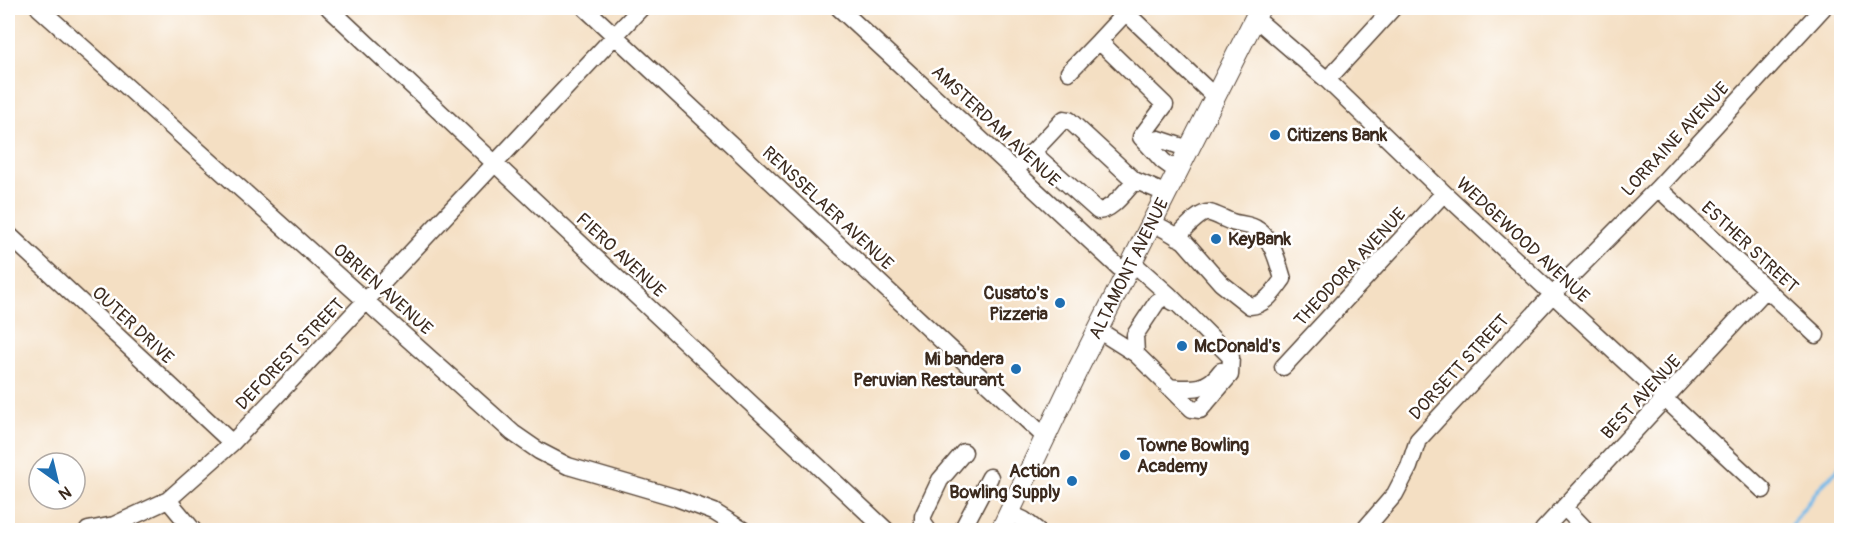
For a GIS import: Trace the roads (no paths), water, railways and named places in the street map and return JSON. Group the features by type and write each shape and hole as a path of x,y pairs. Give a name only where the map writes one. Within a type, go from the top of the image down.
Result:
{"main road":[{"name":"ALTAMONT AVENUE","path":"1005,522 1098,330 1257,13"}],"street":[{"name":"OBRIEN AVENUE","path":"39,8 513,433 568,466 674,497 714,512 742,531"},
{"name":"FIERO AVENUE","path":"329,8 886,531"},
{"name":"RENSSELAER AVENUE","path":"585,8 1046,437"},
{"name":"DEFOREST STREET","path":"88,531 114,525 168,500 232,443 641,8"},
{"name":"AMSTERDAM AVENUE","path":"839,8 1015,171 1129,268 1168,294"},
{"path":"1326,80 1393,8"},
{"name":"LORRAINE AVENUE","path":"1553,294 1658,188 1823,8"},
{"path":"1069,72 1099,41 1124,10 1215,97"},
{"name":"WEDGEWOOD AVENUE","path":"1257,13 1444,193 1763,490"},
{"path":"1099,41 1165,105 1141,137 1163,161 1178,171"},
{"path":"1015,171 1064,119 1069,120 1135,181 1167,194"},
{"path":"1147,143 1159,139 1189,149"},
{"path":"1032,152 1098,211 1112,205 1135,181"},
{"name":"ESTHER STREET","path":"1658,188 1816,335"},
{"name":"THEODORA AVENUE","path":"1283,368 1444,193"},
{"path":"1152,223 1167,229 1177,237 1221,283 1250,306 1258,305 1269,297 1281,273 1267,238 1258,229 1210,213 1203,214 1191,222 1177,237"},
{"path":"1229,221 1252,240 1281,273"},
{"name":"OUTER DRIVE","path":"8,234 232,443"},
{"name":"BEST AVENUE","path":"1543,531 1766,289"},
{"path":"1136,354 1135,335 1157,302 1168,294"},
{"path":"1098,330 1136,354 1191,410 1200,410 1230,375 1231,357 1168,294"},
{"path":"1168,294 1172,302 1222,354 1223,366 1220,373 1207,385 1190,389 1168,387"},
{"name":"DORSETT STREET","path":"1364,531 1395,494 1409,467 1418,440 1553,294"},
{"path":"928,531 923,523 923,516 940,480 964,452"},
{"path":"962,531 990,477"},
{"path":"168,500 193,531"},
{"path":"1564,507 1586,531"},
{"path":"1005,522 1024,520 1038,531"}],"waterway":[{"path":"1790,530 1821,486 1842,465"}],"tunnel":[{"path":"1248,236 1257,244"}],"place":[{"name":"Citizens Bank","path":"1275,135"},
{"name":"KeyBank","path":"1216,239"},
{"name":"Cusato's Pizzeria","path":"1060,303"},
{"name":"McDonald's","path":"1182,346"},
{"name":"Mi bandera Peruvian Restaurant","path":"1016,369"},
{"name":"Towne Bowling Academy","path":"1125,455"},
{"name":"Action Bowling Supply","path":"1072,481"}]}
